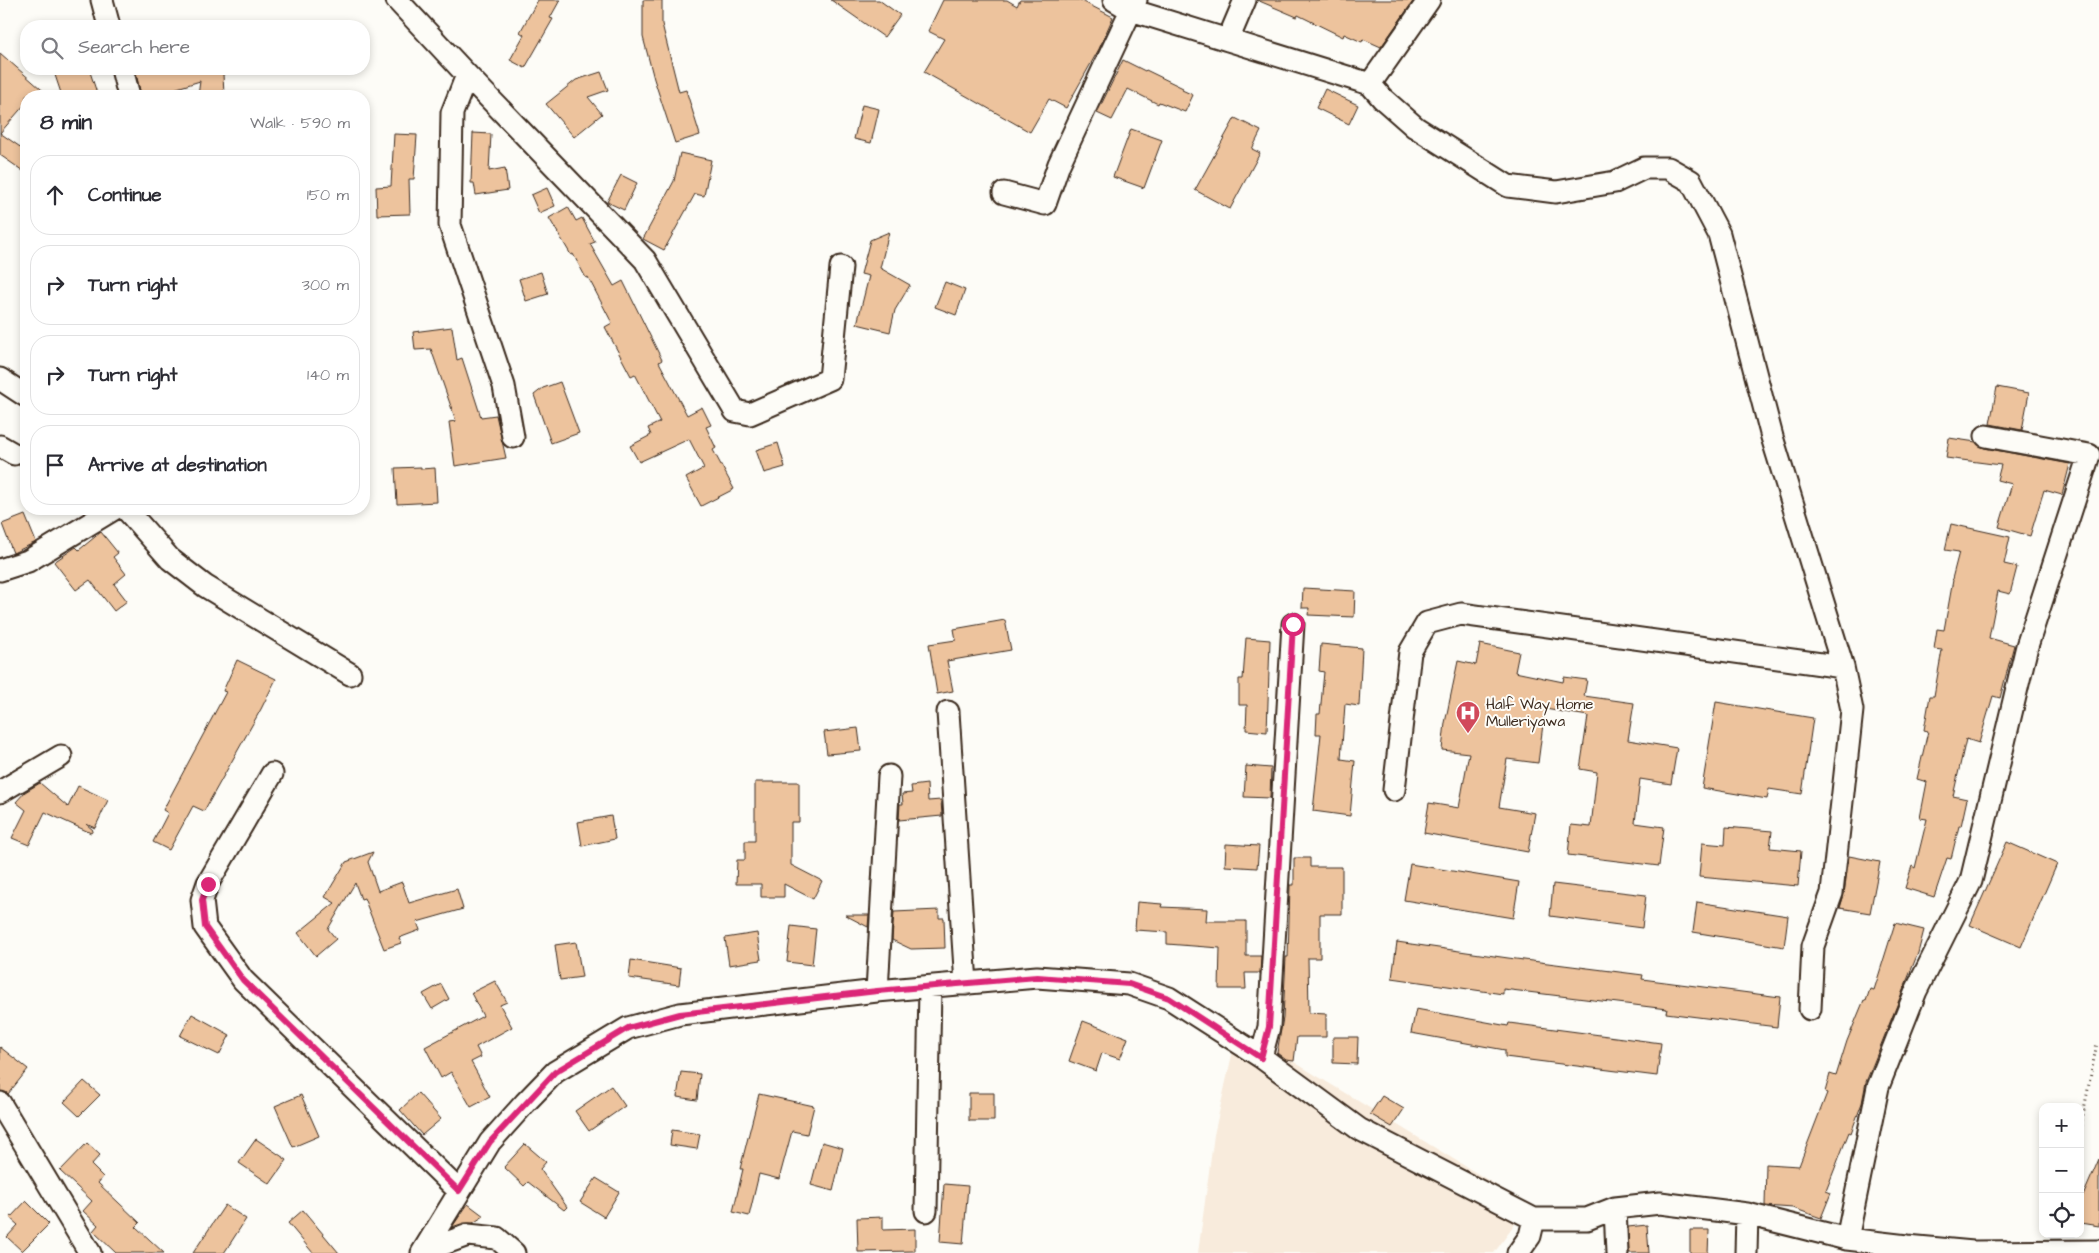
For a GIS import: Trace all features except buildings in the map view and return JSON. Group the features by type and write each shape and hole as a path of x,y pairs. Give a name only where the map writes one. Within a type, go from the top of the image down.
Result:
{"street":[{"path":"102,0 108,20"},
{"path":"397,0 467,76 645,260 735,411 750,414 830,379 841,267"},
{"path":"1228,40 1245,0"},
{"path":"1370,84 1429,0"},
{"path":"1004,193 1046,204 1059,164 1127,3 1228,40 1370,84 1382,98 1415,126 1508,186 1556,192 1615,182 1644,168 1668,168 1690,181 1719,234 1772,437 1843,667 1852,710 1832,893 1813,946 1810,1009"},
{"path":"124,75 127,90"},
{"path":"467,76 452,113 450,225 504,386 513,437"},
{"path":"0,379 20,392"},
{"path":"1847,1239 1878,1087 1916,991 1971,880 2027,646 2089,455 1986,436"},
{"path":"0,570 28,561 104,515"},
{"path":"131,515 170,559 205,586 350,674"},
{"path":"1394,790 1410,652 1427,623 1461,614 1843,667"},
{"path":"1261,1058 1269,1027 1293,624"},
{"path":"948,712 966,984"},
{"path":"0,792 61,756"},
{"path":"272,774 208,884 202,900 205,927 243,980 459,1191"},
{"path":"877,991 889,776"},
{"path":"423,1252 490,1142 555,1072 628,1028 680,1014 877,991 1037,977 1129,984 1169,998 1261,1058 1359,1129 1529,1240 1615,1208 1660,1203 1747,1214 1847,1239 1907,1250 1973,1252 2099,1251"},
{"path":"926,1211 930,987"},
{"path":"0,1103 90,1253"},
{"path":"1615,1208 1617,1253"},
{"path":"1746,1253 1747,1214"},
{"path":"423,1252 468,1235 497,1238 514,1253"}],"path":[{"path":"2084,1110 2097,1043"}],"shaded area":[{"path":"1238,1028 1529,1205 1494,1253 1198,1253 1214,1135"}],"place":[{"name":"Half Way Home Mulleriyawa","path":"1468,734"}],"route":[{"path":"208,884 202,900 205,927 243,980 459,1191 490,1142 555,1072 628,1028 680,1014 877,991 1037,977 1129,984 1169,998 1261,1058 1269,1027 1293,624"}]}
